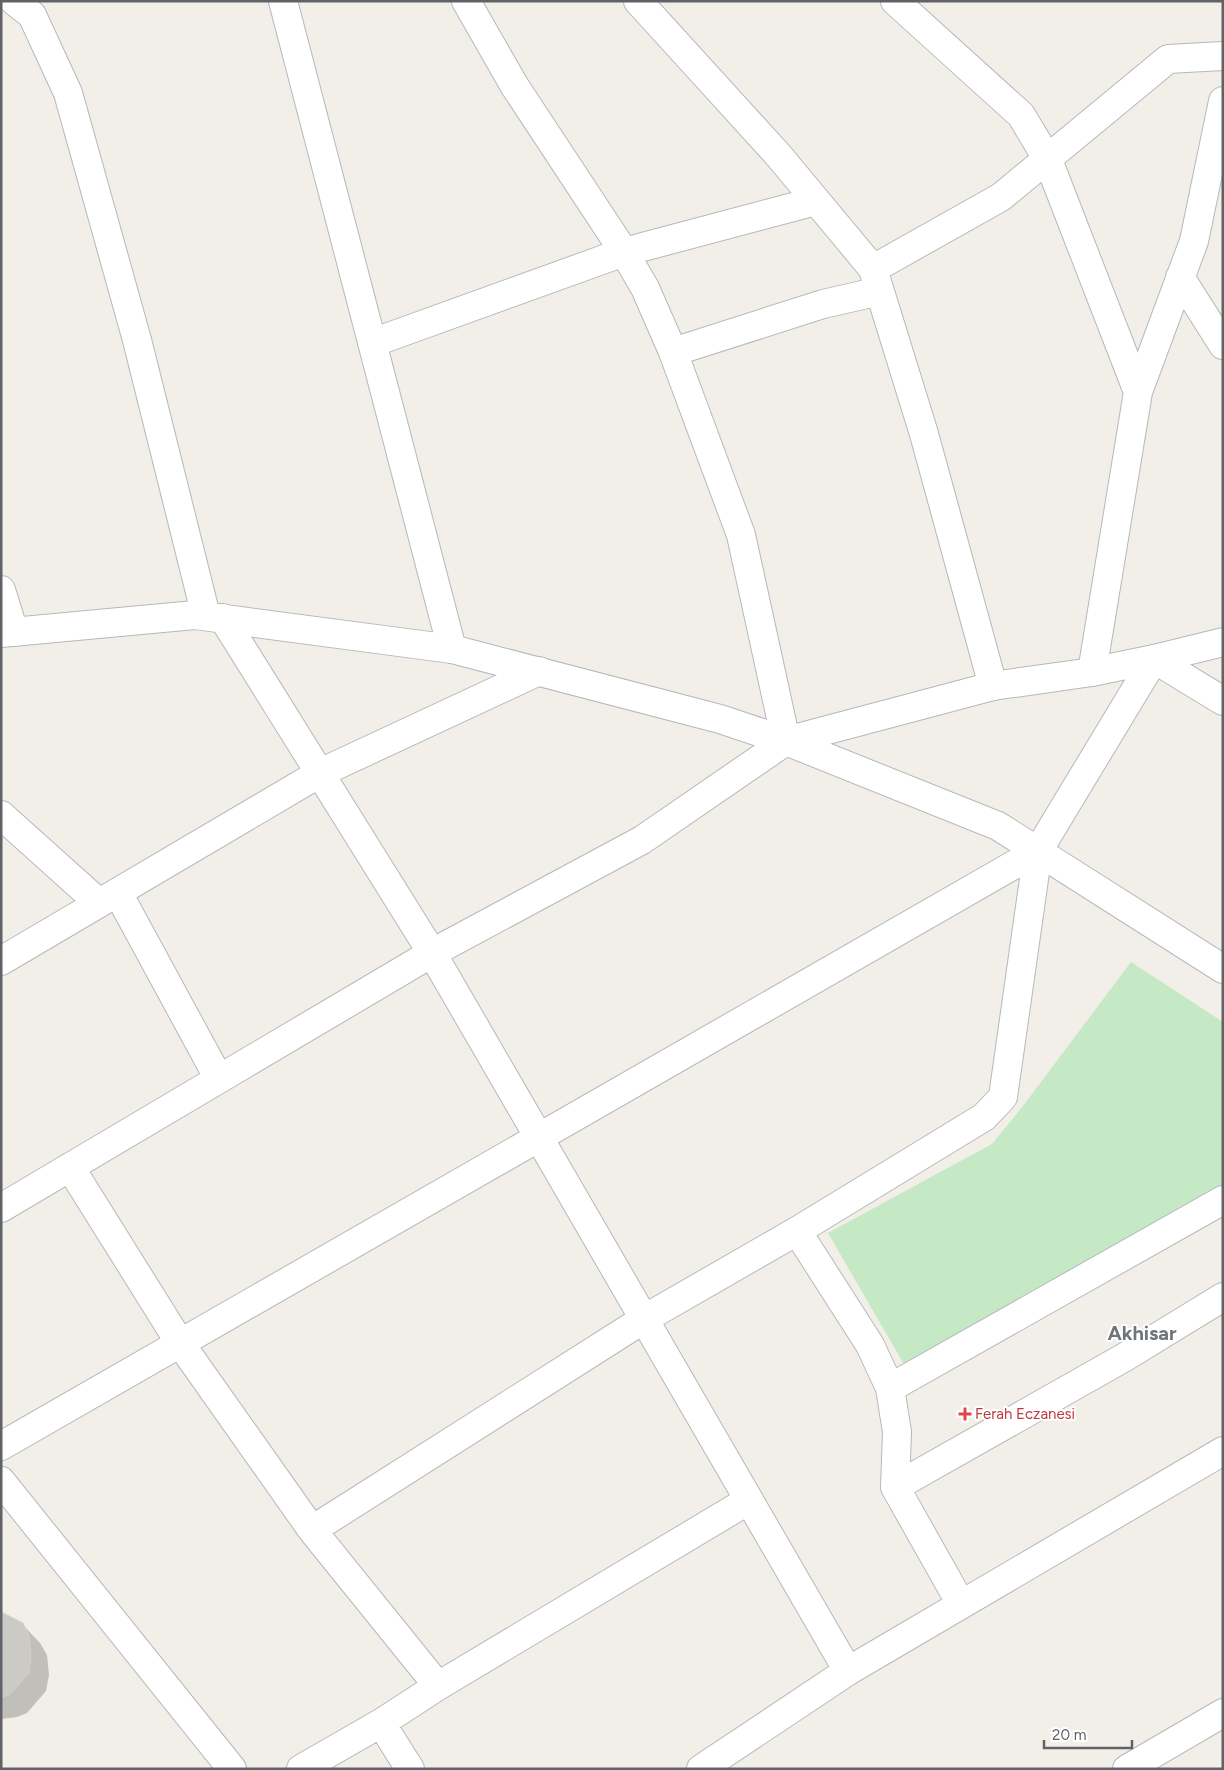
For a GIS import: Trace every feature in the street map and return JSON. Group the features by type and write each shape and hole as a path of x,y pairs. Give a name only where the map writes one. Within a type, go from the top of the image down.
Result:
{"street":[{"path":"14,1 32,15 68,94 215,617 320,773 432,953 848,1671"},
{"path":"283,1 452,649"},
{"path":"466,1 514,85 646,288 674,352 741,535 786,741"},
{"path":"638,1 779,156 877,280 924,434 994,686"},
{"path":"907,5 1021,115 1048,160 1138,392"},
{"path":"674,352 823,304 877,280 1001,197 1168,59 1223,56"},
{"path":"1092,672 1138,392 1194,240 1223,101"},
{"path":"372,343 624,252 816,201"},
{"path":"1180,277 1223,346"},
{"path":"1,590 8,632 195,615 215,617 452,649 720,719 786,741 998,826 1223,969"},
{"path":"1,1208 432,953 642,840 786,741 994,686 1092,672 1223,642"},
{"path":"1154,659 1223,701"},
{"path":"312,1530 644,1319 797,1230 984,1117 1002,1097 1038,851 1154,659"},
{"path":"1,961 320,773 539,671"},
{"path":"1,815 108,898 219,1079"},
{"path":"1,1446 1038,851"},
{"path":"70,1167 180,1343 312,1530 438,1686"},
{"path":"890,1388 1223,1200"},
{"path":"797,1230 870,1345 890,1388 897,1432 895,1487 961,1604"},
{"path":"895,1487 1126,1357 1223,1297"},
{"path":"701,1769 848,1671 1223,1451"},
{"path":"1,1482 232,1769"},
{"path":"301,1769 381,1723 438,1686 749,1500"},
{"path":"1127,1769 1223,1713"},
{"path":"381,1723 410,1769"}],"green space":[{"path":"1131,962 1223,1022 1223,1187 905,1366 828,1233 992,1144 1023,1106"}],"building":[{"path":"1,1612 23,1623 29,1636 31,1656 29,1673 9,1695 1,1698"}],"place":[{"name":"Ferah Eczanesi","path":"965,1414"}],"district":[{"name":"Akhisar","path":"1142,1333"}]}
